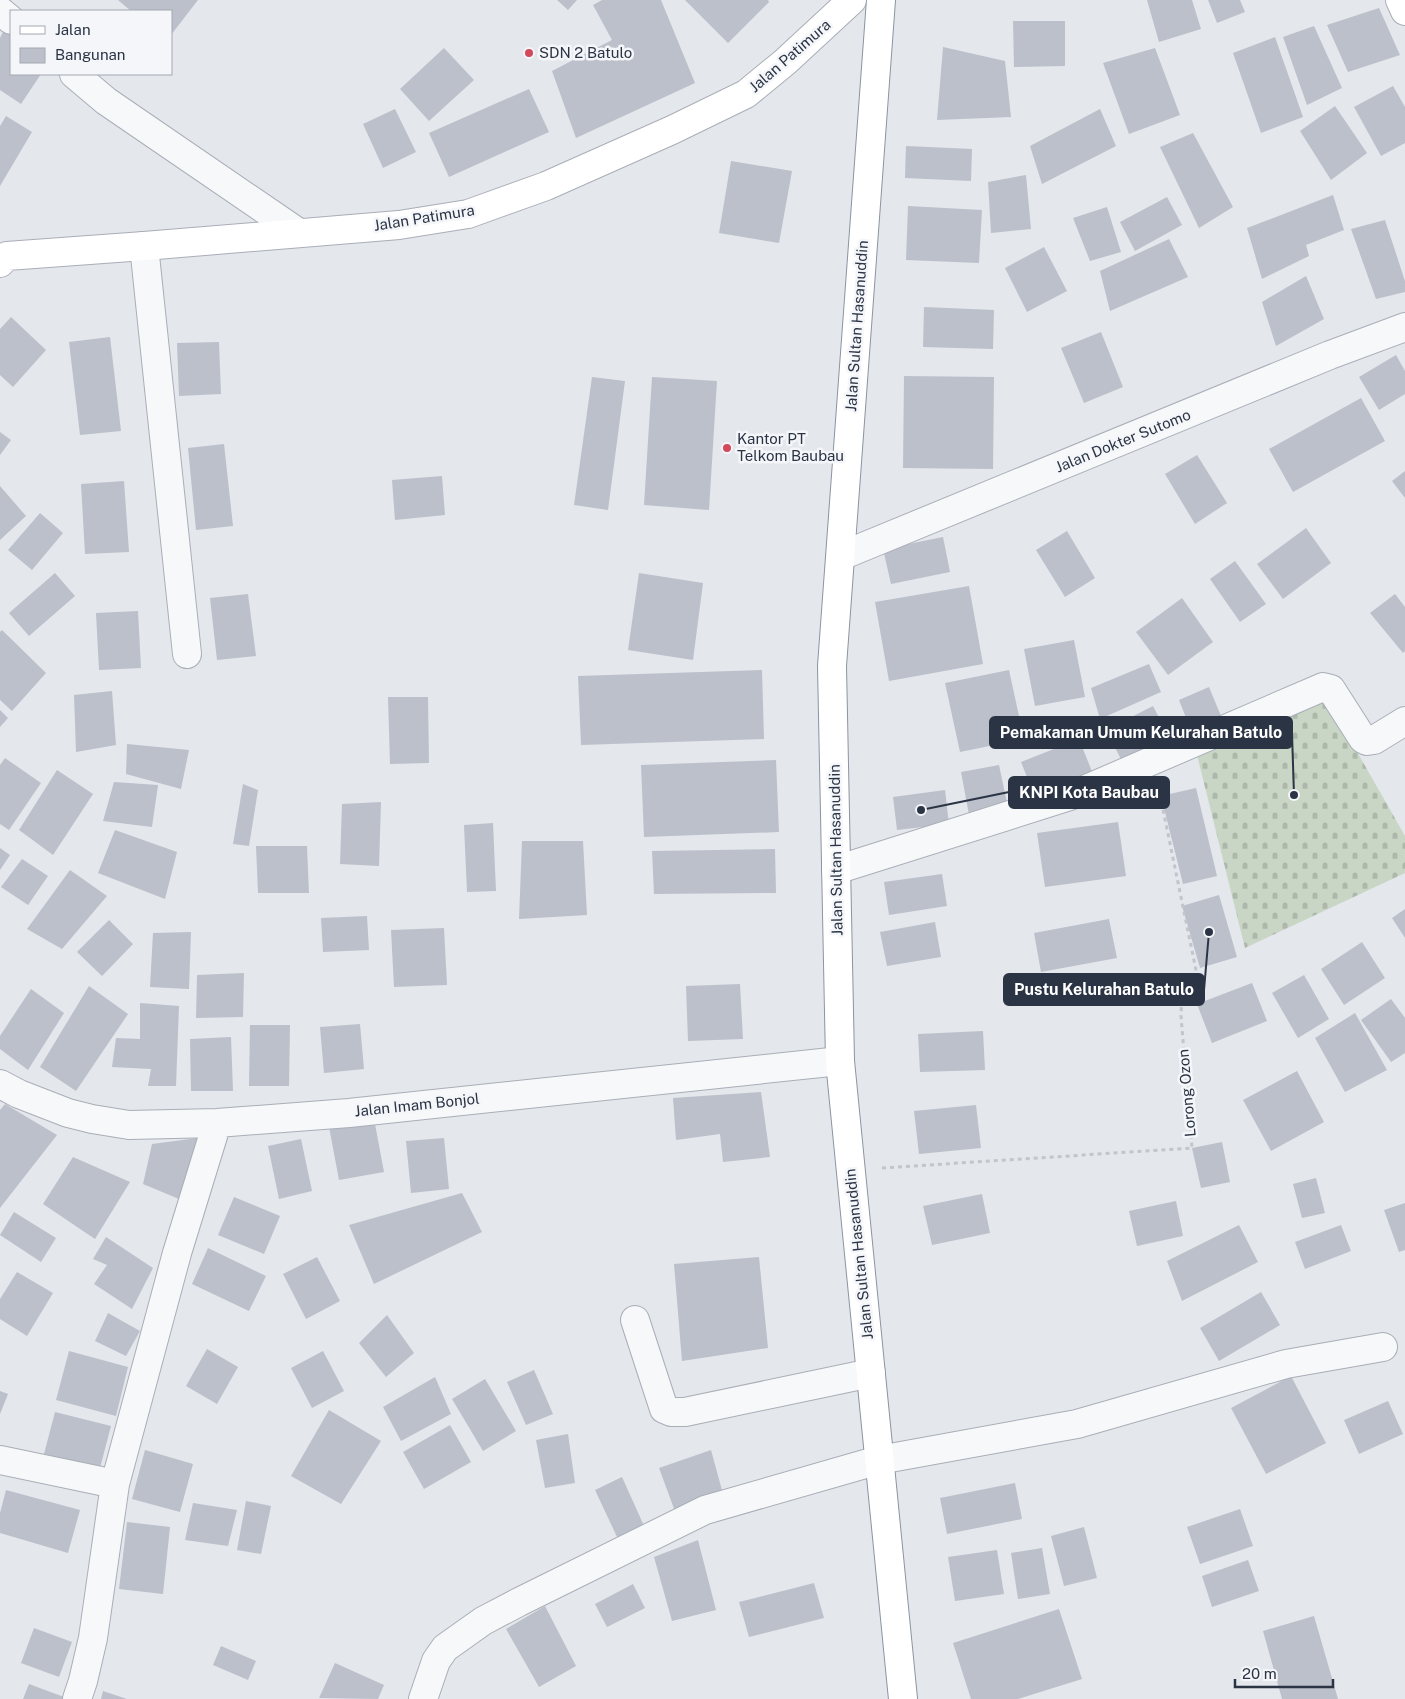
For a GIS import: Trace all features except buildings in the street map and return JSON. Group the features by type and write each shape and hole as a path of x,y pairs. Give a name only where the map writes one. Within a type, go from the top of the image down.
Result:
{"main road":[{"name":"Jalan Patimura","path":"2,257 399,225 468,214 546,186 672,130 746,94 785,62 852,0"},
{"name":"Jalan Sultan Hasanuddin","path":"880,0 832,666 840,1061 903,1699"},
{"path":"1400,0 1405,11"}],"street":[{"path":"0,11 10,19"},
{"path":"75,75 106,101 299,234"},
{"path":"144,246 187,654"},
{"name":"Jalan Dokter Sutomo","path":"841,556 1302,367 1405,327"},
{"path":"836,870 1070,796 1323,687 1331,690 1363,740 1367,742 1374,740 1405,721"},
{"name":"Jalan Imam Bonjol","path":"0,1084 19,1094 68,1113 92,1119 130,1125 218,1123 349,1112 840,1061"},
{"path":"77,1699 93,1638 115,1484 177,1253 218,1123"},
{"path":"636,1320 664,1409 671,1412 685,1412 871,1373"},
{"path":"423,1699 436,1661 444,1648 483,1621 705,1510 879,1460 1077,1424 1286,1364 1383,1347"},
{"path":"0,1460 115,1484"}],"path":[{"name":"Lorong Ozon","path":"851,1170 1192,1148 1180,1016 1182,987 1197,976 1158,786"}],"green space":[{"path":"1327,699 1405,836 1405,873 1245,948 1197,755"}],"place":[{"name":"SDN 2 Batulo","path":"529,53"},
{"name":"Kantor PT Telkom Baubau","path":"727,448"},
{"name":"Pemakaman Umum Kelurahan Batulo","path":"1294,795"},
{"name":"KNPI Kota Baubau","path":"921,810"},
{"name":"Pustu Kelurahan Batulo","path":"1209,932"}]}
